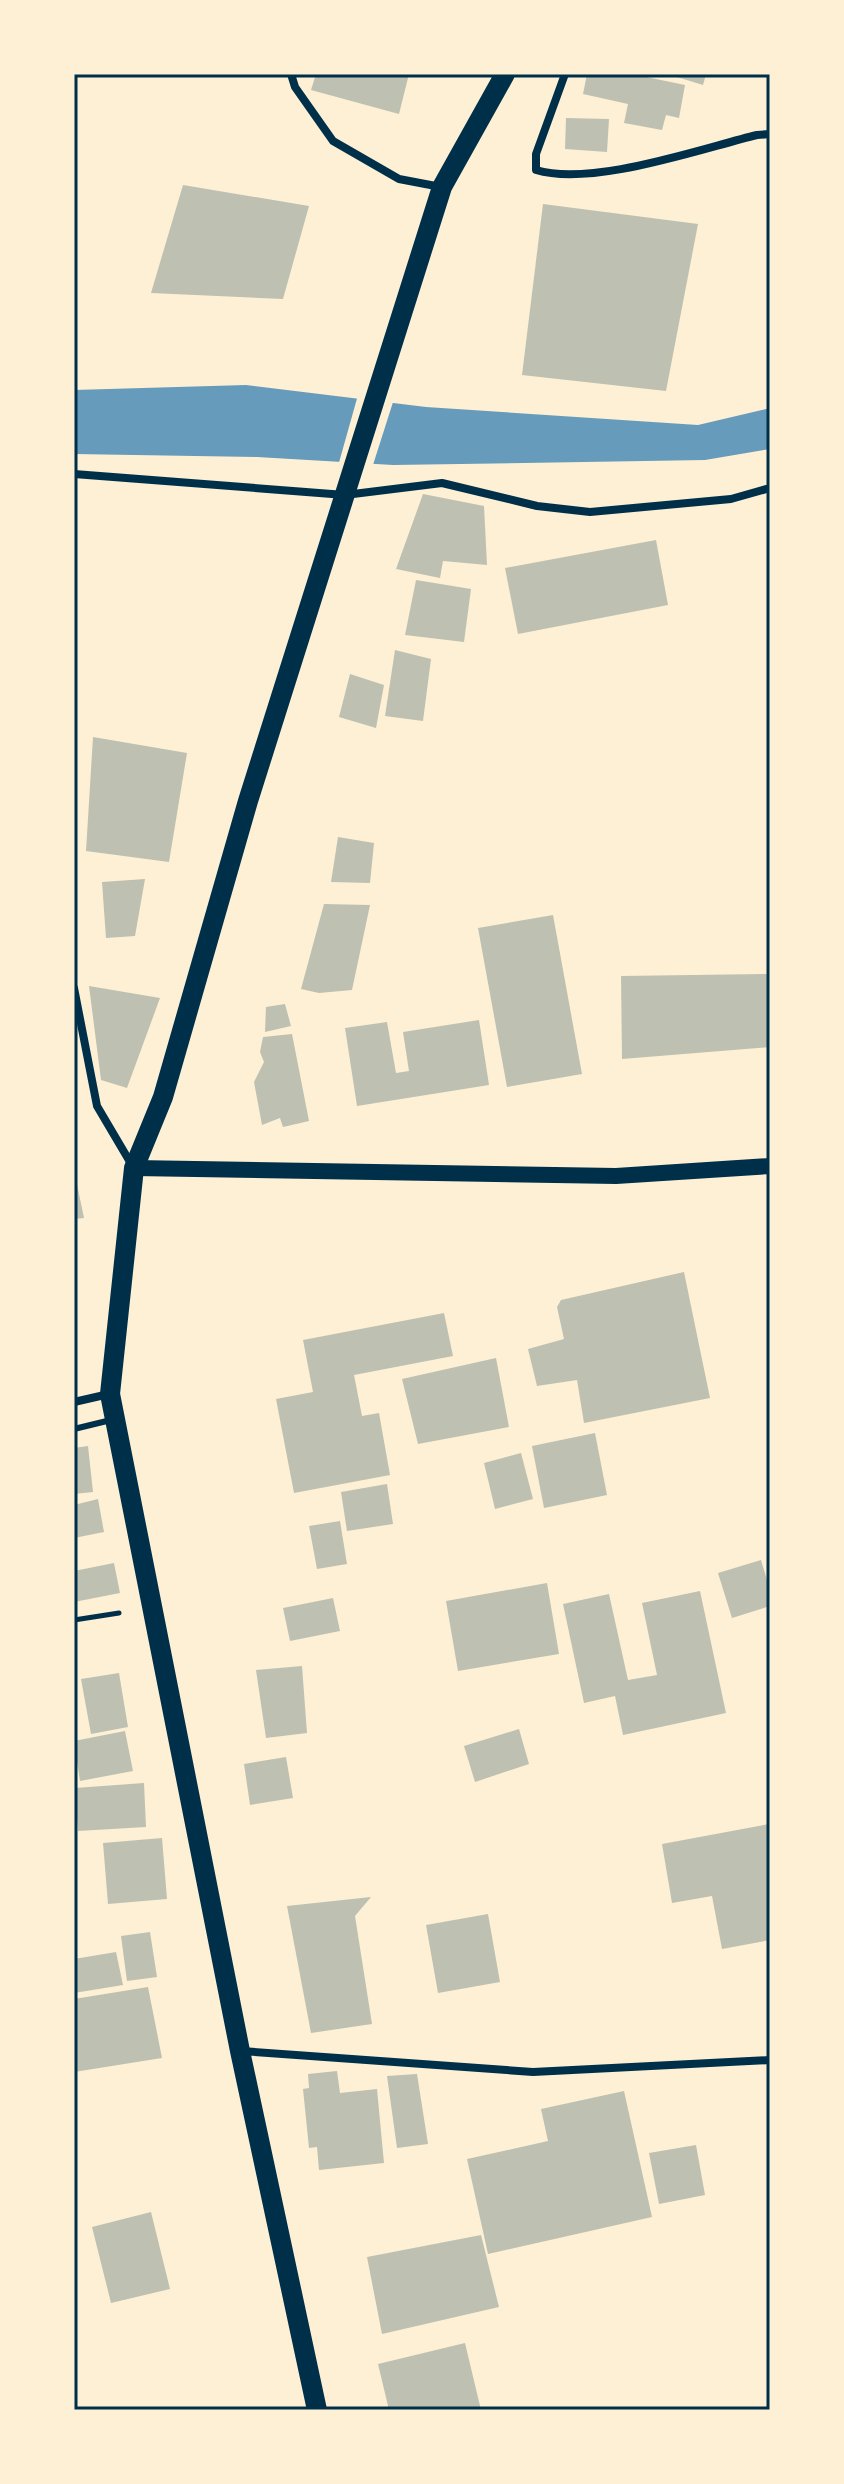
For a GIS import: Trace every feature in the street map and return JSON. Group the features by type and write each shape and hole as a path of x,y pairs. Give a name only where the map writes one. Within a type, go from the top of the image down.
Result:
{"main road":[{"path":"317,2410 240,2051 110,1394 134,1168 163,1097 248,801 442,187 505,74"},
{"path":"134,1168 616,1176 770,1166"}],"street":[{"path":"291,74 295,87 333,141 399,179 442,187"},
{"path":"565,74 536,154 536,170 550,175 582,174 631,166 770,134"},
{"path":"74,474 347,489 442,483 537,506 590,512 731,499 770,488"},
{"path":"74,988 97,1106 134,1168"},
{"path":"74,1402 110,1394"},
{"path":"240,2051 533,2072 770,2060"}],"lane":[{"path":"74,1429 114,1420"}],"path":[{"path":"74,1620 152,1609"}],"water":[{"path":"246,385 426,407 698,425 770,408 770,449 705,460 393,465 257,457 74,454 74,390"}],"pier":[{"path":"358,395 394,399 372,468 338,466"}],"building":[{"path":"316,74 409,74 399,114 311,90"},
{"path":"587,74 632,74 685,85 679,118 666,115 662,130 624,123 628,104 583,94"},
{"path":"667,74 706,74 703,85"},
{"path":"566,118 609,119 607,152 565,149"},
{"path":"183,185 309,206 283,299 151,293"},
{"path":"543,204 698,224 666,391 522,375"},
{"path":"423,494 484,506 487,565 443,561 440,578 396,569"},
{"path":"656,540 668,605 518,634 505,568"},
{"path":"416,580 471,589 464,642 405,635"},
{"path":"395,650 431,659 423,721 385,716"},
{"path":"350,674 384,685 376,728 339,717"},
{"path":"93,737 187,753 169,862 86,851"},
{"path":"338,837 374,843 370,883 331,882"},
{"path":"145,879 135,936 106,938 102,882"},
{"path":"324,904 370,905 352,990 319,993 301,989"},
{"path":"553,915 582,1074 507,1087 478,928"},
{"path":"770,974 770,1047 622,1059 621,976"},
{"path":"89,986 160,998 127,1088 101,1080"},
{"path":"285,1004 291,1026 265,1032 266,1007"},
{"path":"479,1020 489,1085 357,1106 345,1028 387,1022 396,1073 409,1071 403,1032"},
{"path":"292,1034 309,1121 283,1127 280,1118 262,1125 254,1082 264,1062 260,1052 263,1037"},
{"path":"74,1170 84,1218 74,1219"},
{"path":"684,1272 710,1398 584,1423 577,1380 537,1386 528,1349 564,1339 557,1307 561,1300"},
{"path":"444,1313 453,1356 354,1375 362,1416 379,1413 390,1475 294,1493 276,1399 313,1392 303,1340"},
{"path":"496,1358 509,1427 418,1444 402,1379"},
{"path":"595,1433 607,1495 544,1508 532,1446"},
{"path":"88,1446 93,1492 74,1494 74,1448"},
{"path":"521,1453 533,1499 495,1509 484,1463"},
{"path":"387,1484 393,1524 347,1531 341,1492"},
{"path":"98,1499 104,1532 74,1538 74,1505"},
{"path":"340,1521 347,1564 317,1569 309,1526"},
{"path":"761,1560 770,1590 770,1606 732,1618 718,1573"},
{"path":"114,1563 120,1593 74,1602 74,1571"},
{"path":"547,1583 559,1654 458,1671 446,1601"},
{"path":"700,1591 726,1713 623,1735 615,1696 584,1703 563,1604 609,1594 628,1680 657,1675 642,1603"},
{"path":"333,1598 340,1631 290,1641 283,1608"},
{"path":"302,1666 307,1733 266,1738 256,1670"},
{"path":"119,1673 128,1727 91,1734 81,1679"},
{"path":"519,1729 529,1764 475,1782 464,1746"},
{"path":"125,1731 133,1771 80,1781 74,1741"},
{"path":"286,1757 293,1798 250,1805 244,1764"},
{"path":"144,1783 146,1827 78,1831 75,1788"},
{"path":"769,1824 770,1940 722,1949 712,1896 672,1903 662,1844"},
{"path":"162,1838 167,1899 108,1904 103,1843"},
{"path":"371,1897 355,1916 372,2024 311,2033 287,1906"},
{"path":"488,1914 500,1982 438,1993 426,1925"},
{"path":"150,1932 157,1977 127,1981 121,1936"},
{"path":"116,1952 123,1985 74,1993 74,1959"},
{"path":"148,1987 162,2058 74,2072 74,1999"},
{"path":"337,2071 340,2093 377,2089 384,2163 319,2170 317,2147 309,2148 303,2089 309,2088 308,2074"},
{"path":"417,2074 428,2144 397,2148 387,2076"},
{"path":"624,2091 652,2217 488,2254 467,2159 548,2141 541,2109"},
{"path":"696,2145 705,2195 659,2204 649,2153"},
{"path":"151,2212 170,2289 111,2303 92,2227"},
{"path":"481,2235 499,2307 382,2334 367,2257"},
{"path":"465,2343 481,2410 389,2410 378,2364"}]}
